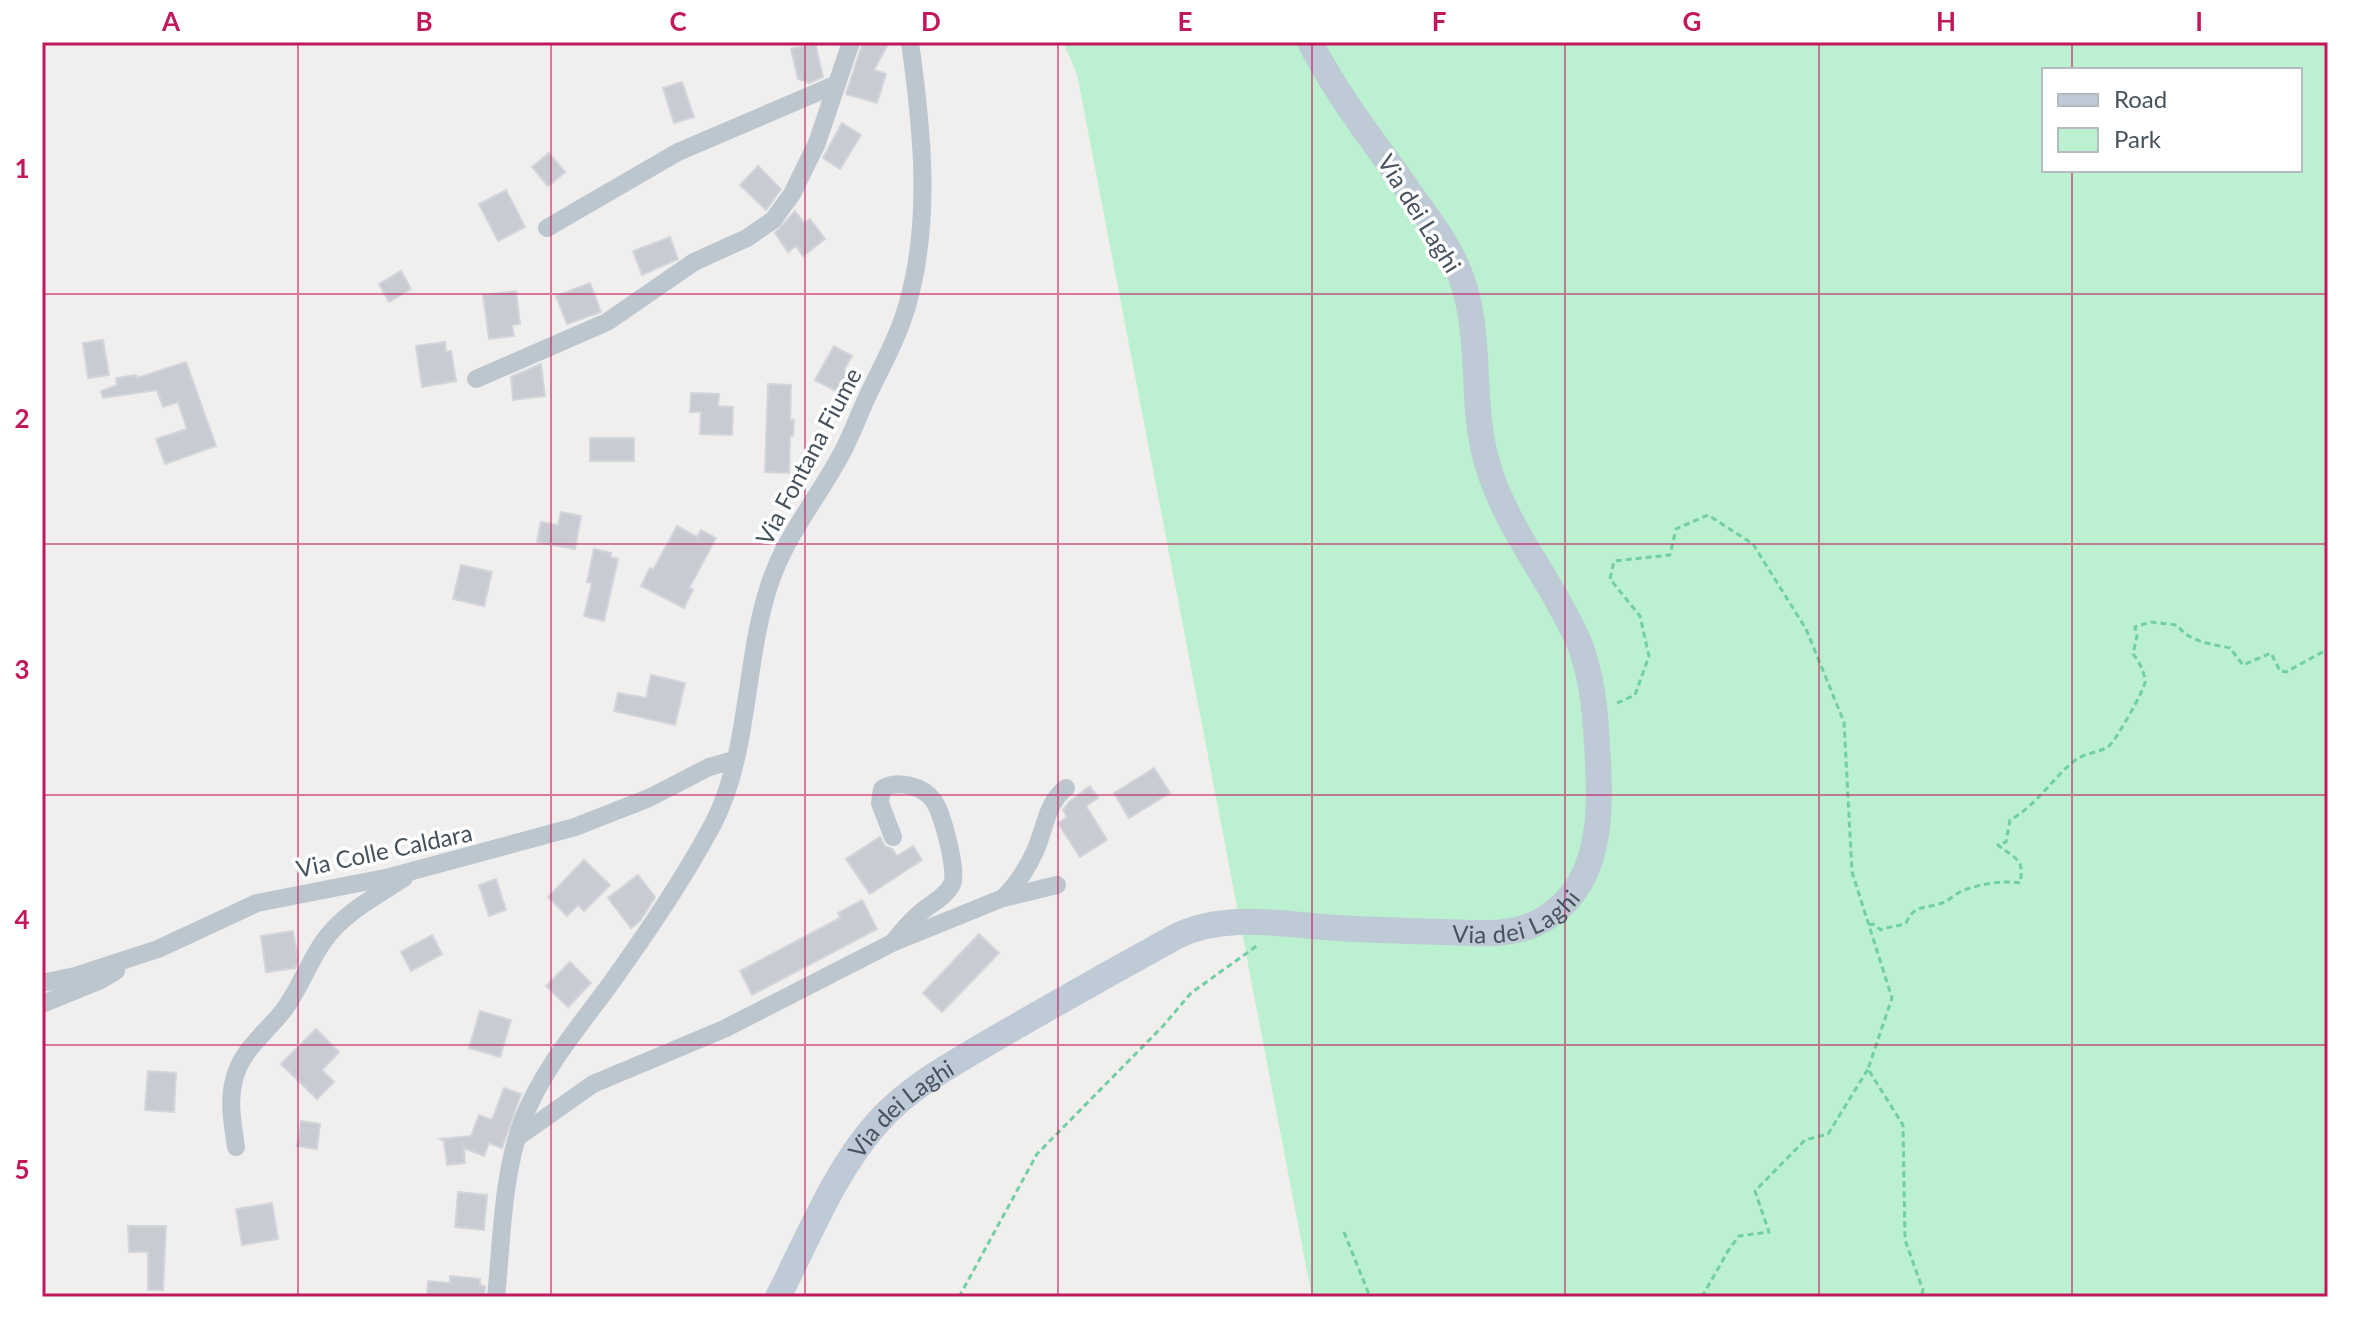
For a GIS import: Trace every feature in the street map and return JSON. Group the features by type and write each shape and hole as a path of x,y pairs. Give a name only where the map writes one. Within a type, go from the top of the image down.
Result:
{"main road":[{"name":"Via dei Laghi","path":"778,1297 855,1152 888,1111 916,1087 1040,1012 1184,933 1213,924 1236,922 1488,934 1518,930 1548,916 1572,895 1586,873 1594,851 1599,801 1593,704 1587,666 1578,640 1507,514 1489,468 1479,421 1471,317 1458,269 1440,236 1343,98 1310,42"}],"street":[{"path":"476,379 607,322 694,262 741,241 767,225 783,209 800,179 822,130 851,42"},
{"name":"Via Fontana Fiume","path":"496,1297 505,1207 518,1137 529,1105 549,1070 644,936 709,832 723,801 735,755 756,634 771,578 798,523 846,444 889,352 907,305 916,259 923,160 910,42"},
{"path":"547,228 678,152 837,84"},
{"name":"Via Colle Caldara","path":"42,983 134,957 257,903 414,871 588,822 649,798 735,755"},
{"path":"892,943 920,912 950,889 955,877 939,810 927,794 897,784 882,789 880,803 893,837"},
{"path":"1003,898 1028,866 1054,800 1066,788"},
{"path":"236,1147 231,1095 236,1071 247,1051 282,1013 331,931 354,911 414,871"},
{"path":"518,1137 593,1084 732,1025 892,943 1003,898 1057,885"},
{"path":"42,1004 103,979 134,957"}],"path":[{"path":"1593,704 1615,704 1635,695 1649,656 1640,616 1610,579 1614,561 1670,555 1676,529 1708,515 1753,544 1806,629 1844,722 1852,872 1892,998 1868,1069 1828,1134 1805,1140 1755,1191 1769,1232 1739,1236 1702,1297"},
{"path":"1869,925 1873,924 1881,930 1888,926 1899,927 1921,906 1942,903 1962,890 2007,881 2020,883 2023,870 2019,860 1998,845 2006,842 2010,820 2028,810 2076,759 2110,746 2123,730 2146,680 2140,662 2133,654 2137,636 2135,627 2150,622 2177,625 2183,633 2200,642 2230,648 2243,665 2271,653 2280,671 2286,672 2328,649"},
{"path":"959,1297 1037,1154 1163,1026 1191,993 1257,947 1268,923"},
{"path":"1868,1069 1903,1125 1905,1240 1923,1290 1921,1297"},
{"path":"1344,1232 1370,1297"}],"green space":[{"path":"1063,42 2328,42 2328,1297 1312,1297 1077,74"}],"building":[{"path":"863,42 889,42 874,70 886,74 877,103 846,94"},
{"path":"815,43 823,77 809,83 798,79 791,49"},
{"path":"682,82 694,117 674,123 663,88"},
{"path":"842,123 861,135 840,169 823,158"},
{"path":"549,153 565,172 548,186 532,167"},
{"path":"758,166 781,189 766,210 740,185"},
{"path":"506,190 525,227 498,241 479,204"},
{"path":"795,211 804,223 810,219 825,239 803,256 796,246 788,252 775,233"},
{"path":"670,237 678,259 642,275 633,251"},
{"path":"401,271 411,289 389,302 379,284"},
{"path":"590,283 601,312 567,324 556,296"},
{"path":"516,291 520,324 512,325 514,336 489,339 483,295"},
{"path":"103,340 109,375 88,378 83,343"},
{"path":"445,342 446,352 451,351 456,381 422,387 416,346"},
{"path":"834,346 852,356 844,370 856,376 845,396 815,380"},
{"path":"186,362 216,446 165,464 156,439 187,429 178,402 163,407 157,390 103,398 101,391 117,385 116,378 136,375 137,378"},
{"path":"541,364 545,396 513,400 511,377"},
{"path":"768,384 791,385 790,420 794,420 793,436 790,436 789,473 765,472"},
{"path":"691,393 719,394 718,406 733,407 732,435 700,434 701,412 690,412"},
{"path":"590,438 634,438 634,461 590,461"},
{"path":"561,512 581,516 575,549 537,542 541,522 558,525"},
{"path":"677,526 697,537 701,530 716,538 689,588 693,590 684,608 641,586"},
{"path":"594,549 611,553 610,557 618,559 604,621 584,616 592,583 587,582"},
{"path":"461,565 492,572 484,606 453,599"},
{"path":"651,675 685,683 675,725 614,711 618,693 646,698"},
{"path":"1154,768 1170,793 1129,818 1114,793"},
{"path":"1090,786 1098,798 1086,806 1107,840 1080,857 1058,823 1067,817 1063,810 1069,802"},
{"path":"880,837 897,856 913,846 922,860 870,894 846,859"},
{"path":"584,860 610,885 584,911 578,905 567,916 548,897"},
{"path":"638,875 655,897 640,921 631,928 608,898"},
{"path":"496,879 506,910 489,916 479,885"},
{"path":"862,900 877,929 752,995 740,971 840,918 838,913"},
{"path":"293,931 298,961 295,968 266,972 261,936"},
{"path":"979,934 999,953 942,1012 923,993"},
{"path":"432,935 442,954 411,971 401,952"},
{"path":"570,962 591,983 568,1007 546,986"},
{"path":"480,1011 511,1020 500,1057 469,1048"},
{"path":"316,1029 339,1052 322,1070 334,1082 317,1099 281,1064"},
{"path":"148,1071 176,1073 174,1112 145,1110"},
{"path":"504,1088 521,1094 502,1148 489,1143 484,1156 464,1148 465,1163 447,1165 444,1141 440,1139 471,1136 479,1115 492,1120"},
{"path":"301,1121 320,1124 317,1149 297,1146"},
{"path":"458,1192 487,1195 484,1230 455,1227"},
{"path":"272,1203 278,1239 242,1245 236,1209"},
{"path":"128,1226 166,1226 163,1290 148,1290 148,1252 129,1252"},
{"path":"450,1276 480,1279 480,1285 485,1286 484,1297 427,1297 428,1281 450,1283"}]}
